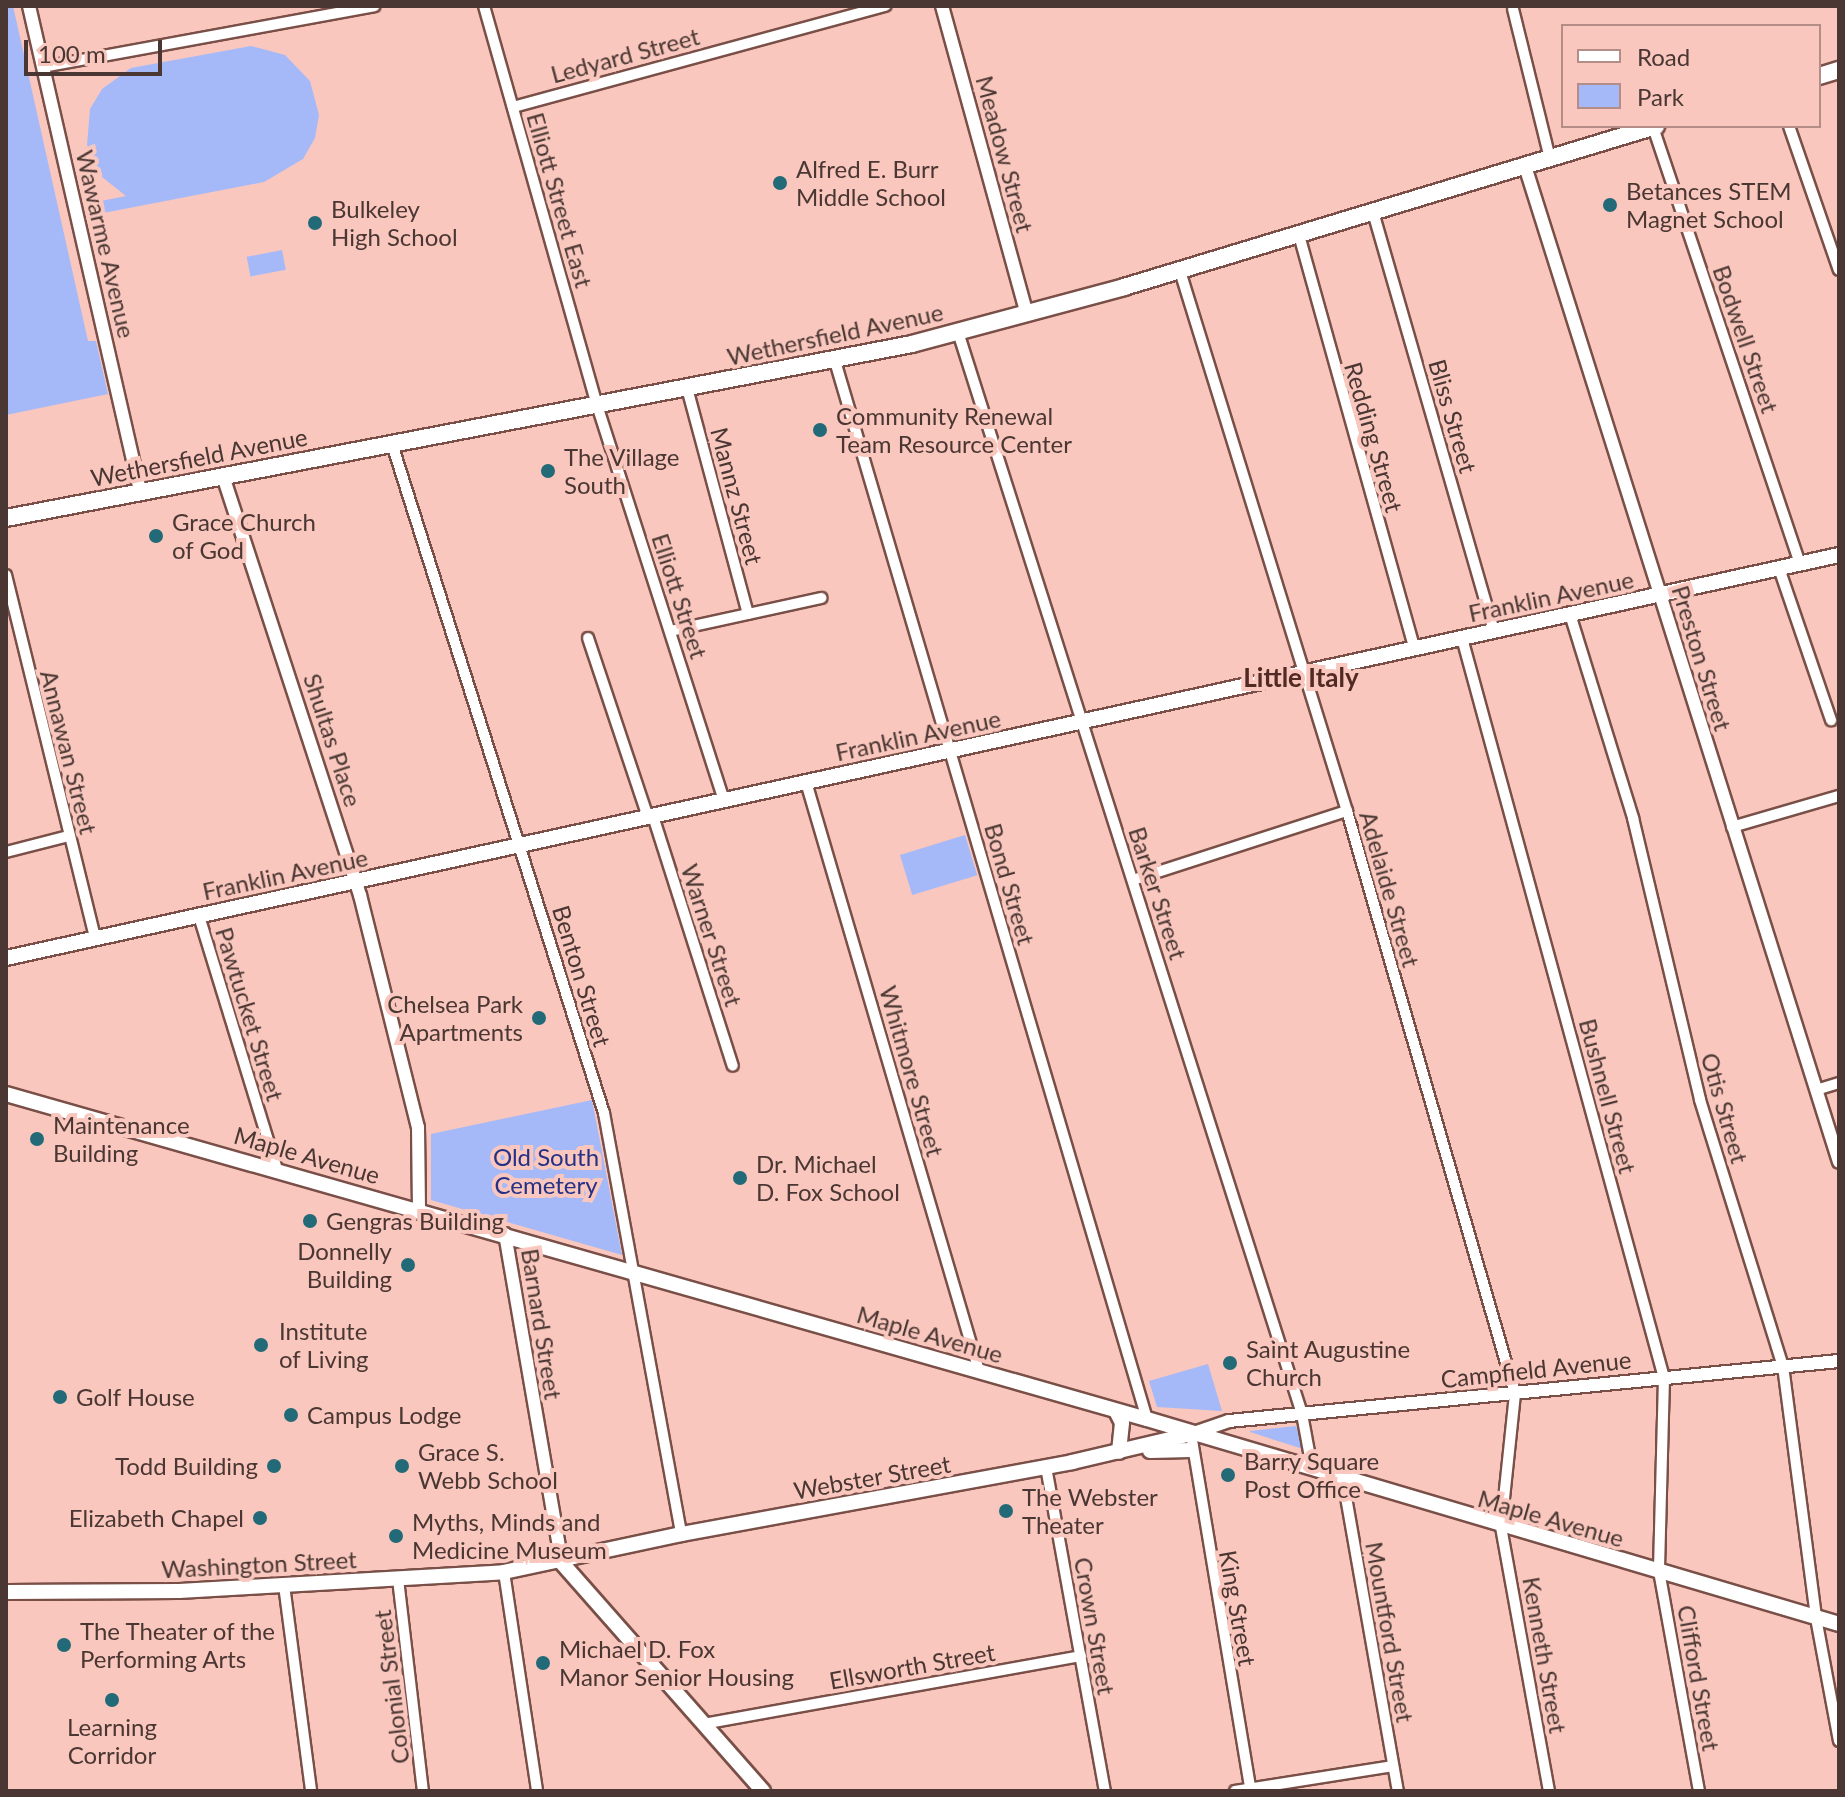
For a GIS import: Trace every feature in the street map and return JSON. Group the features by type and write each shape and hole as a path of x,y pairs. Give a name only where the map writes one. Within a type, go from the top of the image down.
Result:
{"main road":[{"name":"Wethersfield Avenue","path":"6,518 835,361 958,332 1180,271 1648,128"},
{"name":"Franklin Avenue","path":"6,958 1839,555"},
{"name":"Maple Avenue","path":"6,1094 1147,1419 1501,1527 1839,1624"},
{"path":"1116,1411 1122,1423 1119,1452"},
{"name":"Webster Street","path":"562,1563 681,1534 1046,1467 1191,1434"},
{"path":"1138,1447 1191,1450"},
{"name":"Washington Street","path":"6,1592 284,1585 504,1572 562,1563"},
{"path":"562,1563 763,1791"}],"street":[{"name":"Wawarme Avenue","path":"29,6 140,492"},
{"path":"43,67 374,6"},
{"name":"Elliott Street East","path":"484,6 597,405"},
{"name":"Ledyard Street","path":"513,107 886,6"},
{"name":"Meadow Street","path":"942,6 1027,315"},
{"path":"1513,9 1550,158"},
{"name":"Bodwell Street","path":"1656,128 1800,563"},
{"path":"1790,128 1839,270"},
{"name":"Preston Street","path":"1525,166 1839,1162"},
{"name":"Bliss Street","path":"1373,212 1494,631"},
{"name":"Redding Street","path":"1299,235 1414,648"},
{"name":"Adelaide Street","path":"1180,271 1347,811 1515,1394 1501,1527"},
{"name":"Barker Street","path":"958,332 1302,1414 1312,1468"},
{"name":"Bond Street","path":"835,361 1147,1419"},
{"name":"Mannz Street","path":"687,388 748,614"},
{"name":"Elliott Street","path":"597,405 724,800"},
{"name":"Benton Street","path":"392,444 604,1113 681,1534"},
{"name":"Shultas Place","path":"223,476 356,881 418,1127 419,1210"},
{"path":"1779,568 1831,720"},
{"name":"Annawan Street","path":"6,575 95,938"},
{"path":"670,631 821,598"},
{"name":"Otis Street","path":"1570,614 1633,818 1700,1100 1783,1366 1816,1618 1839,1741"},
{"name":"Warner Street","path":"588,638 651,816 733,1066"},
{"name":"Bushnell Street","path":"1462,638 1664,1378 1659,1571"},
{"name":"Whitmore Street","path":"806,782 979,1371"},
{"path":"1732,827 1839,796"},
{"path":"1133,880 1347,811"},
{"path":"6,852 69,836"},
{"name":"Pawtucket Street","path":"199,916 277,1169"},
{"path":"1816,1090 1839,1083"},
{"name":"Barnard Street","path":"505,1234 562,1563"},
{"name":"Campfield Avenue","path":"1191,1434 1229,1421 1839,1361"},
{"name":"King Street","path":"1191,1434 1191,1450 1250,1788"},
{"name":"Crown Street","path":"1046,1467 1105,1791"},
{"name":"Mountford Street","path":"1343,1480 1398,1791"},
{"name":"Kenneth Street","path":"1501,1527 1549,1791"},
{"name":"Clifford Street","path":"1659,1571 1699,1791"},
{"path":"504,1572 537,1791"},
{"name":"Colonial Street","path":"398,1579 423,1791"},
{"path":"284,1585 311,1791"},
{"name":"Ellsworth Street","path":"703,1724 1081,1656"},
{"path":"1235,1791 1393,1766"}],"green space":[{"path":"6,6 13,6 88,341 96,341 108,394 6,415"},
{"path":"251,46 285,55 310,81 319,115 315,138 303,159 264,182 98,214 96,202 126,196 102,177 87,145 90,109 102,89 131,68"},
{"path":"282,250 286,270 250,277 247,257"},
{"path":"965,835 977,875 912,895 900,855"},
{"name":"Old South Cemetery","path":"592,1100 622,1255 431,1200 431,1134"},
{"path":"1208,1364 1222,1411 1157,1407 1149,1381"},
{"path":"1296,1426 1303,1449 1250,1432 1250,1431"}],"place":[{"name":"Alfred E. Burr Middle School","path":"780,183"},
{"name":"Betances STEM Magnet School","path":"1610,205"},
{"name":"Bulkeley High School","path":"315,223"},
{"name":"Community Renewal Team Resource Center","path":"820,430"},
{"name":"The Village South","path":"548,471"},
{"name":"Grace Church of God","path":"156,536"},
{"name":"Chelsea Park Apartments","path":"539,1018"},
{"name":"Maintenance Building","path":"37,1139"},
{"name":"Dr. Michael D. Fox School","path":"740,1178"},
{"name":"Gengras Building","path":"310,1221"},
{"name":"Donnelly Building","path":"408,1265"},
{"name":"Institute of Living","path":"261,1345"},
{"name":"Saint Augustine Church","path":"1230,1363"},
{"name":"Golf House","path":"60,1397"},
{"name":"Campus Lodge","path":"291,1415"},
{"name":"Todd Building","path":"274,1466"},
{"name":"Grace S. Webb School","path":"402,1466"},
{"name":"Barry Square Post Office","path":"1228,1475"},
{"name":"The Webster Theater","path":"1006,1511"},
{"name":"Elizabeth Chapel","path":"260,1518"},
{"name":"Myths, Minds and Medicine Museum","path":"396,1536"},
{"name":"The Theater of the Performing Arts","path":"64,1645"},
{"name":"Michael D. Fox Manor Senior Housing","path":"543,1663"},
{"name":"Learning Corridor","path":"112,1700"}],"district":[{"name":"Little Italy","path":"1301,678"}]}
